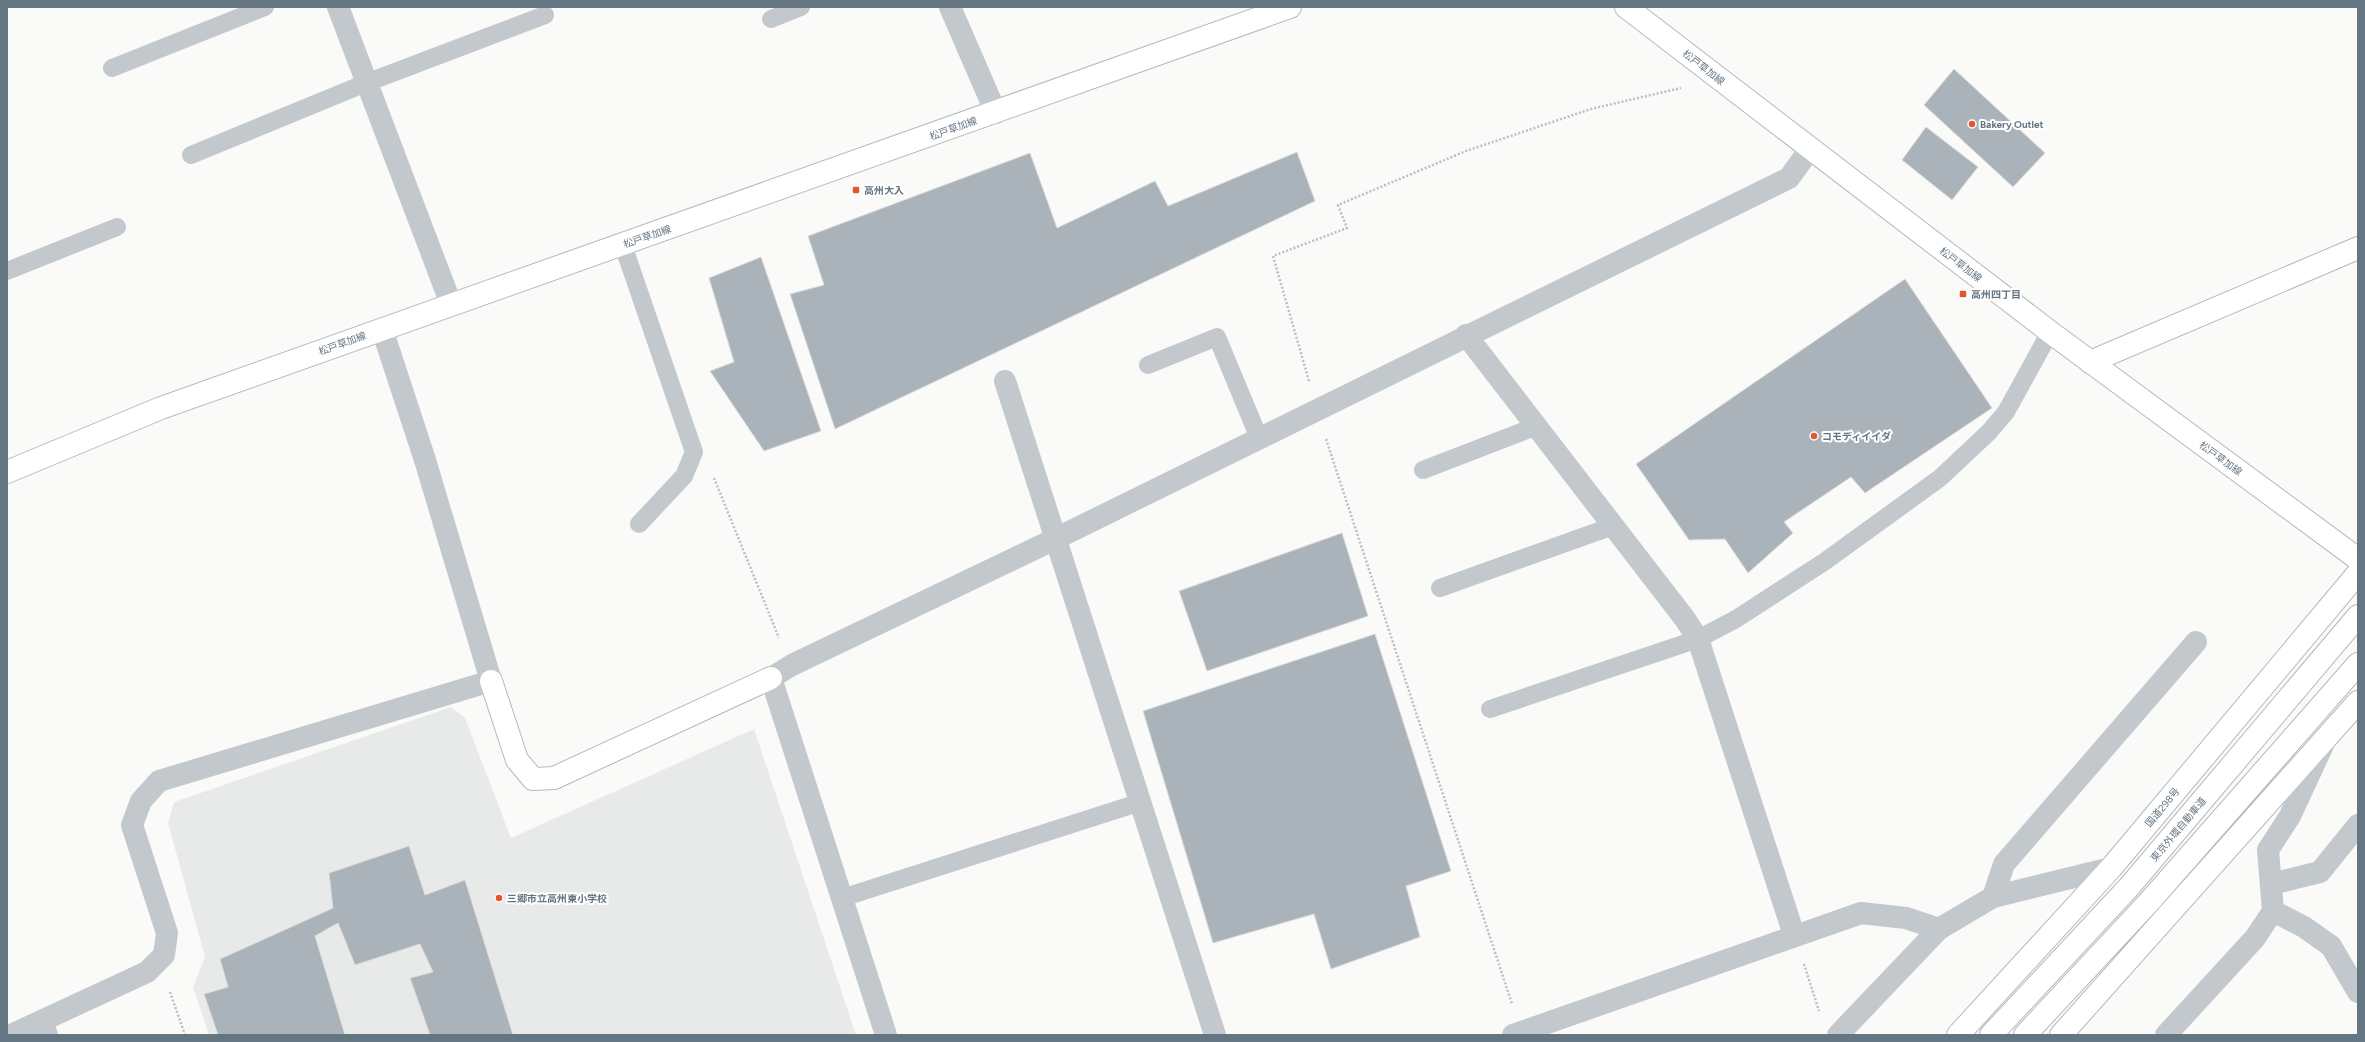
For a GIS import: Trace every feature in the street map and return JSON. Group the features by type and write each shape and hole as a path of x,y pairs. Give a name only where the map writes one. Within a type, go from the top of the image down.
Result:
{"main road":[{"name":"松戸草加線","path":"7,472 161,408 451,304 623,245 996,113 1290,7"},
{"name":"松戸草加線","path":"1626,7 2050,332 2358,559"},
{"path":"2090,362 2358,248"},
{"name":"国道298号","path":"1958,1035 2111,868 2358,573"},
{"name":"東京外環自動車道","path":"1991,1035 2129,887 2358,616"},
{"path":"2025,1035 2149,902 2358,664"},
{"path":"491,681 517,760 533,779 554,778 771,678"},
{"path":"2062,1035 2358,702"}],"street":[{"path":"338,7 451,304"},
{"path":"950,7 996,113"},
{"path":"886,1035 771,678 792,665 1056,539 1466,335 1789,178 1810,149"},
{"path":"10,1035 47,1027 147,972 164,955 167,933 132,825 141,801 159,781 491,681 425,460 382,329"},
{"path":"1466,335 1685,619 1698,639 1794,935"},
{"path":"1005,380 1215,1035"},
{"path":"1993,896 2004,864 2196,642"},
{"path":"2166,1035 2255,938 2274,911 2268,850 2290,816 2326,738"},
{"path":"2271,884 2320,872 2358,825"},
{"path":"1838,1035 1939,929 1993,896 2111,868"},
{"path":"2274,911 2304,927 2331,946 2358,992"},
{"path":"1513,1035 1794,935 1861,913 1906,918 1939,929"}],"lane":[{"path":"112,68 265,7"},
{"path":"771,19 801,7"},
{"path":"191,155 366,83 545,15"},
{"path":"7,271 116,227"},
{"path":"623,245 694,452 684,476 639,524"},
{"path":"1490,709 1698,639 1736,619 1824,562 1940,478 1989,432 2006,412 2050,332"},
{"path":"1148,365 1217,337 1259,438"},
{"path":"1423,470 1536,426"},
{"path":"1440,588 1613,526"},
{"path":"842,898 1141,802"}],"path":[{"path":"694,452 713,476 783,648 792,665"},
{"path":"1794,935 1820,1014"},
{"path":"147,972 169,990 185,1035"}],"shaded area":[{"name":"三郷市立高州東小学校","path":"451,707 465,718 511,838 754,729 856,1035 209,1035 193,987 205,957 168,823 174,802"}],"building":[{"path":"1954,69 2045,153 2013,187 1924,105"},
{"path":"1926,127 1978,167 1952,200 1902,160"},
{"path":"1297,152 1315,201 835,429 790,294 824,285 808,236 1030,153 1057,228 1155,181 1168,206"},
{"path":"761,257 821,431 764,451 710,371 734,362 709,278"},
{"name":"コモディイイダ","path":"1905,279 1992,408 1865,493 1851,477 1784,522 1793,533 1748,573 1725,539 1689,540 1636,464"},
{"path":"1342,533 1368,616 1207,671 1179,591"},
{"path":"1375,634 1451,871 1406,886 1420,937 1331,969 1314,914 1213,943 1143,711"},
{"path":"409,846 425,895 465,880 513,1035 430,1035 410,978 433,972 420,944 355,965 338,923 315,936 345,1035 218,1035 204,994 228,987 220,959 333,908 329,873"}],"place":[{"name":"Bakery Outlet","path":"1972,124"},
{"name":"高州大入","path":"856,190"},
{"name":"高州四丁目","path":"1963,294"},
{"name":"コモディイイダ","path":"1814,436"},
{"name":"三郷市立高州東小学校","path":"499,898"}]}
